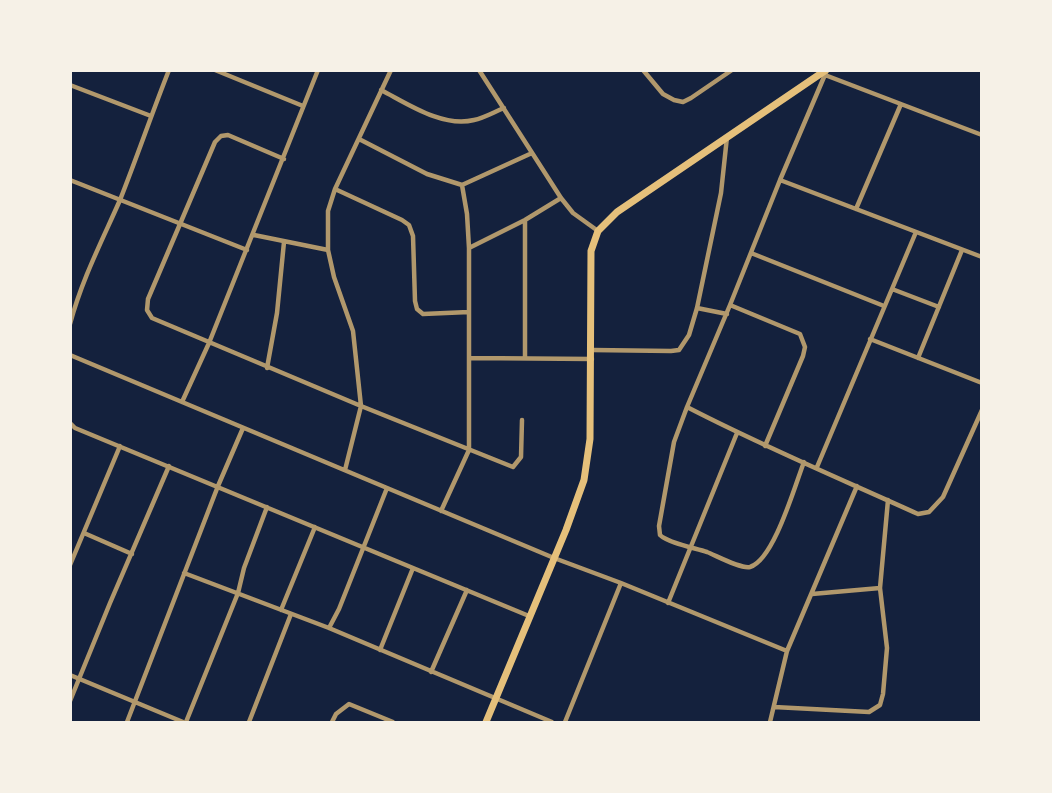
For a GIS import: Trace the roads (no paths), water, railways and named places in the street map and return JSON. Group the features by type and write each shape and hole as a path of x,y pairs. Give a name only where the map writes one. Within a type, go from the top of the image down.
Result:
{"main road":[{"path":"486,723 576,505 588,459 592,359 591,251 598,231 617,212 826,72"}],"street":[{"path":"70,324 77,297 119,200 169,70"},
{"path":"215,70 303,106"},
{"path":"182,402 209,344 254,235 318,70"},
{"path":"345,470 361,406 352,331 327,250 328,211 335,189 391,70"},
{"path":"479,70 561,198 573,213 598,231"},
{"path":"643,70 663,94 684,102 732,70"},
{"path":"804,462 769,551 756,564 748,568 690,546 664,539 660,535 659,526 674,442 826,72 981,135"},
{"path":"70,85 151,116"},
{"path":"381,90 427,113 452,122 473,121 504,108"},
{"path":"856,209 901,104"},
{"path":"284,159 228,135 221,136 215,142 148,299 147,310 152,318 267,368 513,467 521,457 522,420"},
{"path":"592,351 679,350 688,335 697,308 721,193 726,137"},
{"path":"359,140 427,174 462,185 532,153"},
{"path":"70,180 247,250"},
{"path":"780,180 981,257"},
{"path":"441,511 469,450 469,248 462,185"},
{"path":"335,189 409,225 413,236 417,309 423,314 469,312"},
{"path":"469,248 525,220 561,198"},
{"path":"525,220 525,357"},
{"path":"817,467 916,232"},
{"path":"254,235 327,250"},
{"path":"267,368 277,313 284,242"},
{"path":"918,358 962,250"},
{"path":"751,253 884,306"},
{"path":"891,289 939,307"},
{"path":"730,305 800,334 804,342 803,356 765,446"},
{"path":"697,308 727,314"},
{"path":"870,339 981,383"},
{"path":"70,355 554,558 787,651"},
{"path":"470,358 592,359"},
{"path":"687,407 765,446 817,467 918,514 930,512 943,497 981,410"},
{"path":"70,423 75,428 529,616"},
{"path":"127,723 218,486 243,428"},
{"path":"668,603 737,433"},
{"path":"70,564 120,446"},
{"path":"70,701 169,466"},
{"path":"770,723 787,651 857,486"},
{"path":"329,628 387,488"},
{"path":"774,707 869,712 880,705 887,648 880,588 888,500"},
{"path":"70,675 184,723 238,593 244,568 267,507"},
{"path":"281,610 315,527"},
{"path":"84,533 132,554"},
{"path":"380,650 413,568"},
{"path":"184,573 329,628 552,723"},
{"path":"565,723 621,583"},
{"path":"812,594 880,588"},
{"path":"431,672 467,590"},
{"path":"249,723 291,614"},
{"path":"332,723 336,714 349,704 393,723"}]}
